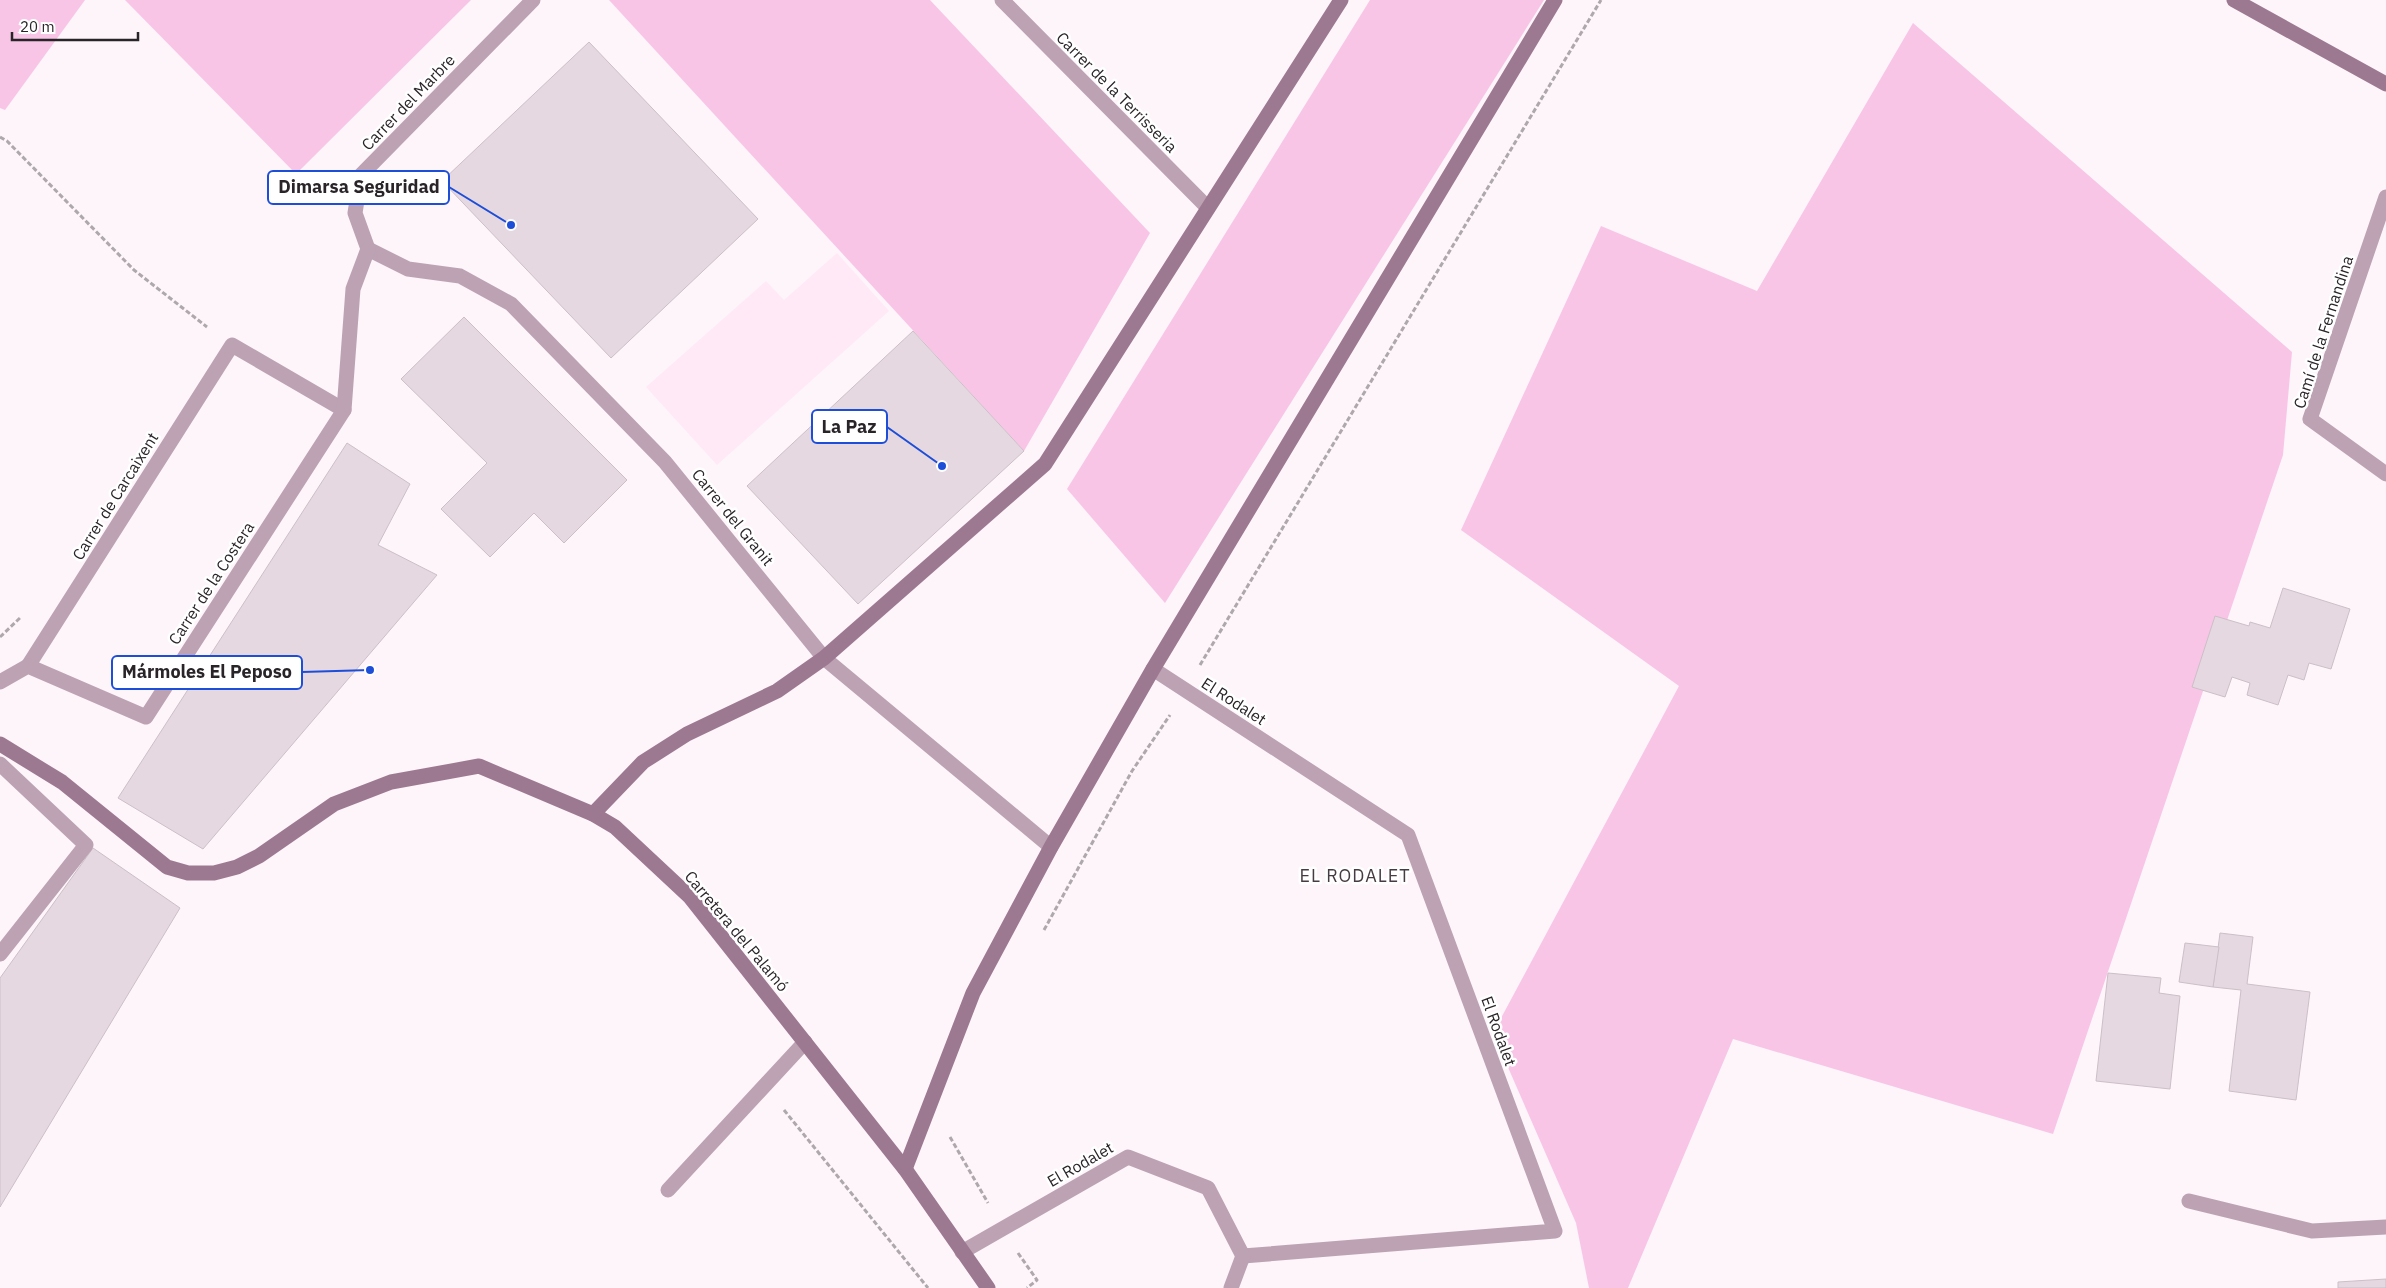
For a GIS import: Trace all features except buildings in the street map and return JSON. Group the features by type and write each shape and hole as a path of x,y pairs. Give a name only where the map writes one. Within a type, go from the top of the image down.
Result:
{"street":[{"name":"Carrer del Marbre","path":"368,249 355,213 361,175 533,0"},
{"name":"Carrer de la Terrisseria","path":"1002,0 1208,208"},
{"path":"593,814 644,762 687,734 777,691 824,658 1045,464 1341,0"},
{"path":"906,1169 973,993 1051,847 1154,670 1555,0"},
{"path":"2234,0 2386,84"},
{"name":"Camí de la Fernandina","path":"2386,197 2310,418 2386,474"},
{"path":"232,345 344,410 353,289 368,249"},
{"name":"Carrer del Granit","path":"368,249 408,269 460,276 511,304 665,462 824,658 1051,847"},
{"name":"Carrer de Carcaixent","path":"28,666 232,345"},
{"name":"Carrer de la Costera","path":"28,666 146,717 344,410"},
{"path":"0,682 28,666"},
{"name":"El Rodalet","path":"962,1252 1128,1157 1208,1188 1244,1256 1555,1231 1408,835 1154,670"},
{"name":"Carretera del Palamó","path":"0,744 62,782 167,867 188,873 214,873 237,867 259,856 334,804 390,782 478,766 593,814 615,827 690,897 906,1169 988,1288"},
{"path":"0,764 86,845 0,954"},
{"path":"668,1190 804,1042"},
{"path":"2189,1201 2312,1231 2386,1227"},
{"path":"1231,1288 1244,1256"}],"path":[{"path":"1041,934 1132,771 1185,690 1601,0"},
{"path":"0,137 6,140 134,270 232,345"},
{"path":"764,1085 928,1288"},
{"path":"953,1127 950,1136 1002,1229 1036,1280 1028,1288"}],"shaded area":[{"path":"0,0 85,0 5,110 0,108"},
{"path":"125,0 471,0 296,174"},
{"path":"609,0 930,0 1150,233 1024,451"},
{"path":"1370,0 1544,0 1165,603 1067,489"},
{"path":"1913,23 2292,352 2283,455 2053,1134 1733,1039 1628,1288 1589,1288 1576,1223 1493,1033 1679,686 1461,530 1601,226 1757,291"},
{"path":"837,253 889,311 717,465 646,387 766,281 784,300"}],"place":[{"name":"Dimarsa Seguridad","path":"511,225"},
{"name":"La Paz","path":"942,466"},
{"name":"Mármoles El Peposo","path":"370,670"}],"district":[{"name":"EL RODALET","path":"1355,875"}]}
